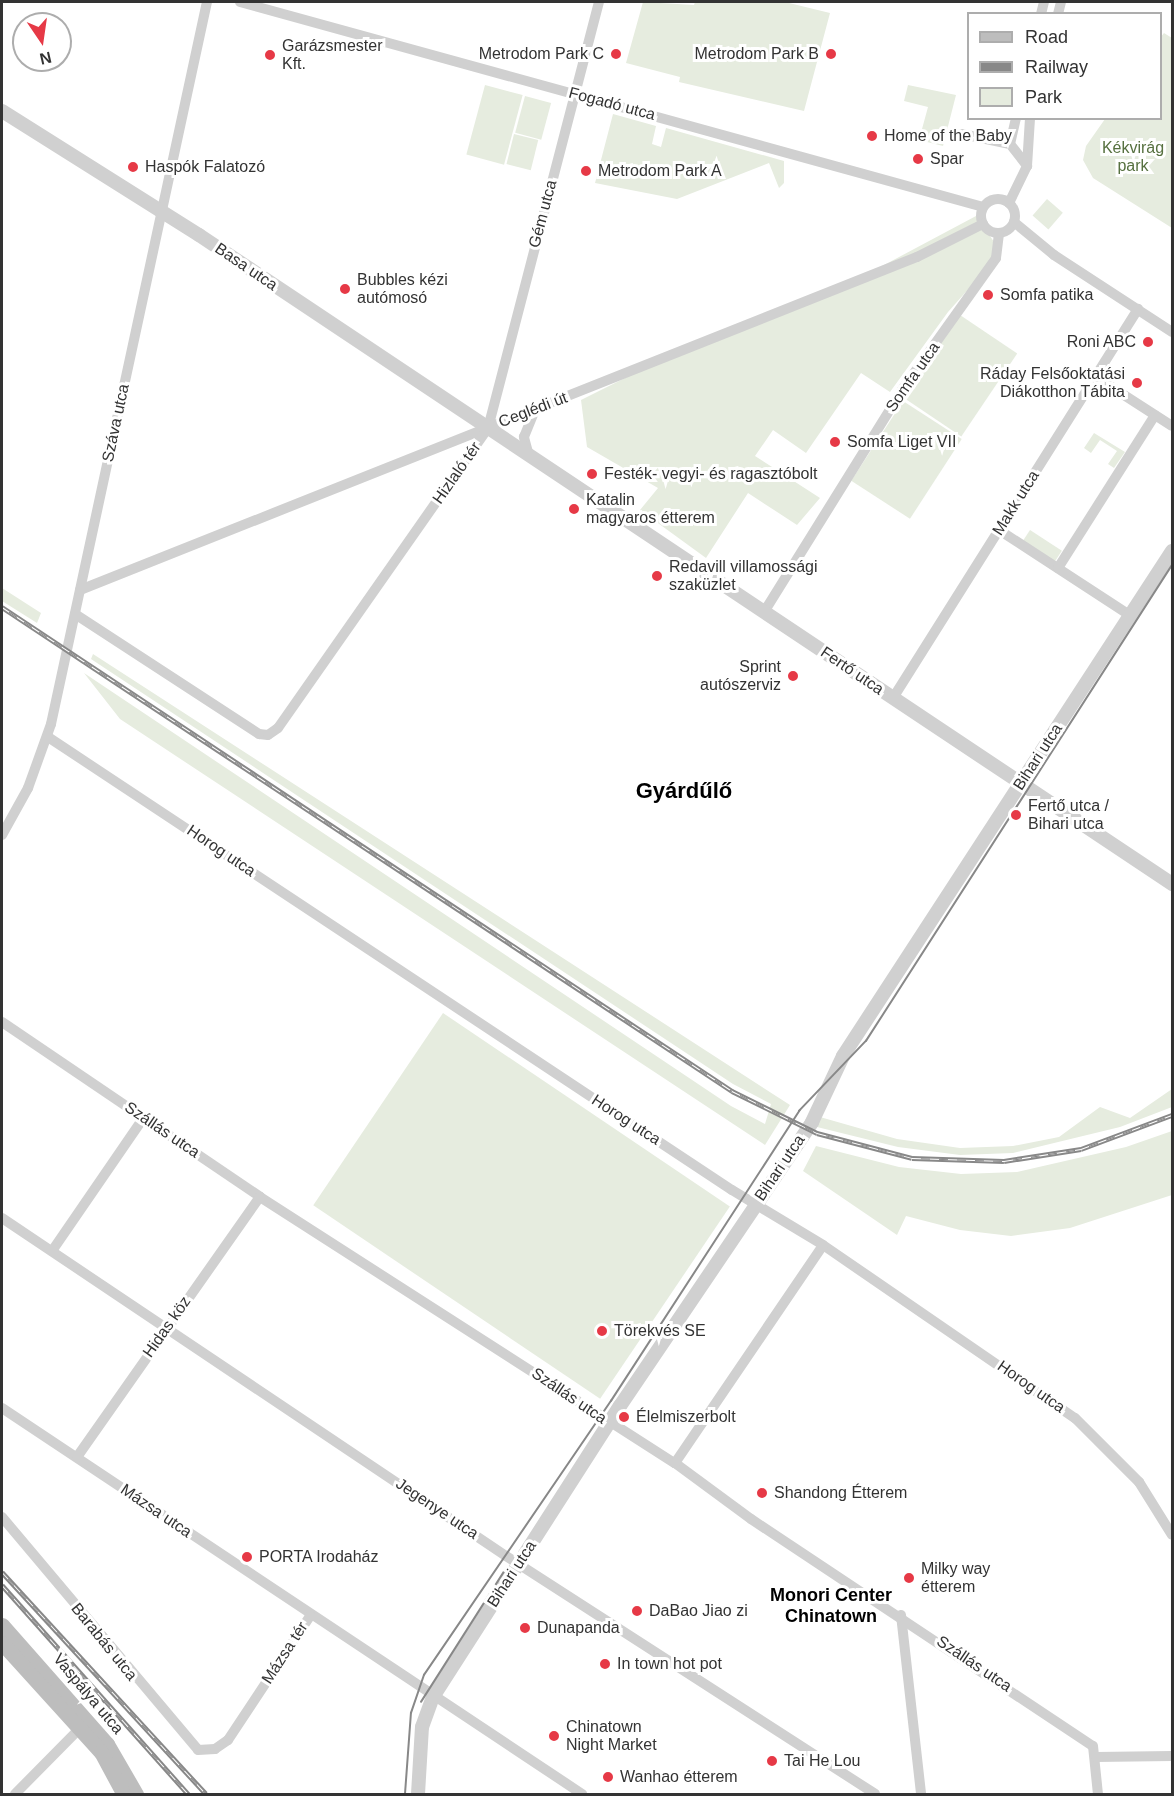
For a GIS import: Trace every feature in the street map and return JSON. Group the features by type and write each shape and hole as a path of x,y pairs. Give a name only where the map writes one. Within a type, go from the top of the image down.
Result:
{"main road":[{"name":"Vaspálya utca","path":"2,1626 83,1724 109,1764 124,1794"},
{"name":"Vaspálya utca","path":"2,1643 117,1758 136,1794"}],"street":[{"name":"Száva utca","path":"2,836 28,788 48,737 207,2"},
{"name":"Fogadó utca","path":"240,2 984,207"},
{"name":"Gém utca","path":"489,428 599,2"},
{"name":"Basa utca","path":"2,111 161,212 489,428"},
{"path":"1010,144 1016,120"},
{"path":"1010,203 1027,166 1030,120"},
{"path":"962,134 1010,144 1027,166"},
{"path":"994,199 1010,203 1015,212 1014,222 999,234 982,224 984,207 994,199"},
{"path":"1014,222 1054,255 1173,332"},
{"name":"Ceglédi út","path":"80,590 918,257 982,224"},
{"name":"Somfa utca","path":"764,612 902,390 996,258 999,234"},
{"name":"Makk utca","path":"893,698 1138,309"},
{"path":"1096,377 1173,426"},
{"path":"530,459 524,437 535,410"},
{"path":"1058,568 1155,415"},
{"name":"Hizlaló tér","path":"75,614 259,734 268,735 278,728 489,428 530,459"},
{"name":"Fertő utca","path":"530,459 1173,884"},
{"path":"999,530 1131,616"},
{"name":"Bihari utca","path":"418,1794 422,1727 433,1696 755,1204 812,1122 843,1056 1173,551"},
{"name":"Horog utca","path":"48,737 755,1204 823,1245 1075,1418 1139,1482 1173,1535"},
{"name":"Szállás utca","path":"2,1022 260,1197 610,1424 675,1463 752,1519 901,1615 1093,1746 1096,1757"},
{"path":"52,1251 144,1117"},
{"name":"Hidas köz","path":"76,1457 260,1197"},
{"name":"Jegenye utca","path":"2,1218 518,1563 875,1794"},
{"path":"675,1463 823,1245"},
{"name":"Mázsa utca","path":"2,1408 310,1616"},
{"name":"Barabás utca","path":"2,1517 167,1717 198,1750 215,1749"},
{"path":"901,1615 921,1794"},
{"name":"Mázsa tér","path":"215,1749 228,1740 310,1616 433,1696"},
{"path":"433,1696 582,1794"},
{"path":"15,1794 83,1724"},
{"path":"1098,1794 1096,1757 1173,1756"}],"green space":[{"path":"643,2 694,5 695,2 785,2 830,13 804,111 679,82 680,77 626,63"},
{"name":"Kékvirág park","path":"1164,33 1172,38 1172,228 1093,178 1083,160 1086,146 1104,120 1162,120 1162,36"},
{"path":"485,85 523,95 504,165 466,155"},
{"path":"908,85 956,95 943,146 919,140 928,107 904,101"},
{"path":"525,96 551,103 541,140 515,133"},
{"path":"613,114 656,126 652,144 661,147 666,128 784,161 784,183 779,188 769,163 677,199 595,183"},
{"path":"514,134 538,140 531,170 507,164"},
{"path":"1047,199 1063,213 1048,229 1033,216"},
{"path":"976,216 999,249 996,258 948,312 890,392 861,373 806,453 773,430 755,456 820,498 797,525 748,493 706,558 640,510 658,488 587,447 581,400 659,361 839,289"},
{"path":"960,315 1017,354 961,436 904,398"},
{"path":"903,401 962,439 910,519 851,481"},
{"path":"1094,433 1125,452 1114,468 1108,464 1117,451 1100,440 1091,453 1084,448"},
{"path":"1030,530 1062,551 1054,563 1022,543"},
{"path":"2,588 41,613 37,623 2,601"},
{"path":"93,654 790,1105 765,1145 120,719 84,673 731,1106 765,1124 771,1104 733,1084 91,659"},
{"path":"443,1013 730,1206 600,1399 313,1205"},
{"path":"1172,1089 1172,1107 1120,1127 1013,1153 960,1155 898,1147 817,1127 820,1117 897,1139 960,1148 1013,1146 1059,1137 1100,1107 1130,1118"},
{"path":"1172,1131 1172,1195 1070,1228 1011,1236 960,1230 906,1216 897,1235 803,1171 816,1146 899,1167 961,1174 1017,1172 1126,1147"}],"tram line":[{"path":"405,1794 411,1713 424,1675 611,1401 799,1111 866,1041 1172,565"},
{"path":"421,1702 505,1570"}],"railway":[{"path":"2,607 732,1091 817,1133 912,1158 1004,1161 1081,1149 1172,1115"},
{"path":"2,1572 206,1794"},
{"path":"2,1585 188,1794"}],"place":[{"name":"Metrodom Park C","path":"616,54"},
{"name":"Metrodom Park B","path":"831,54"},
{"name":"Garázsmester Kft.","path":"270,55"},
{"name":"Home of the Baby","path":"872,136"},
{"name":"Spar","path":"918,159"},
{"name":"Haspók Falatozó","path":"133,167"},
{"name":"Metrodom Park A","path":"586,171"},
{"name":"Bubbles kézi autómosó","path":"345,289"},
{"name":"Somfa patika","path":"988,295"},
{"name":"Roni ABC","path":"1148,342"},
{"name":"Ráday Felsőoktatási Diákotthon Tábita","path":"1137,383"},
{"name":"Somfa Liget VII","path":"835,442"},
{"name":"Festék- vegyi- és ragasztóbolt","path":"592,474"},
{"name":"Katalin magyaros étterem","path":"574,509"},
{"name":"Redavill villamossági szaküzlet","path":"657,576"},
{"name":"Sprint autószerviz","path":"793,676"},
{"name":"Fertő utca / Bihari utca","path":"1016,815"},
{"name":"Törekvés SE","path":"602,1331"},
{"name":"Élelmiszerbolt","path":"624,1417"},
{"name":"Shandong Étterem","path":"762,1493"},
{"name":"PORTA Irodaház","path":"247,1557"},
{"name":"Milky way étterem","path":"909,1578"},
{"name":"DaBao Jiao zi","path":"637,1611"},
{"name":"Dunapanda","path":"525,1628"},
{"name":"In town hot pot","path":"605,1664"},
{"name":"Chinatown Night Market","path":"554,1736"},
{"name":"Tai He Lou","path":"772,1761"},
{"name":"Wanhao étterem","path":"608,1777"}],"district":[{"name":"Gyárdűlő","path":"684,791"},
{"name":"Monori Center Chinatown","path":"831,1606"}]}
